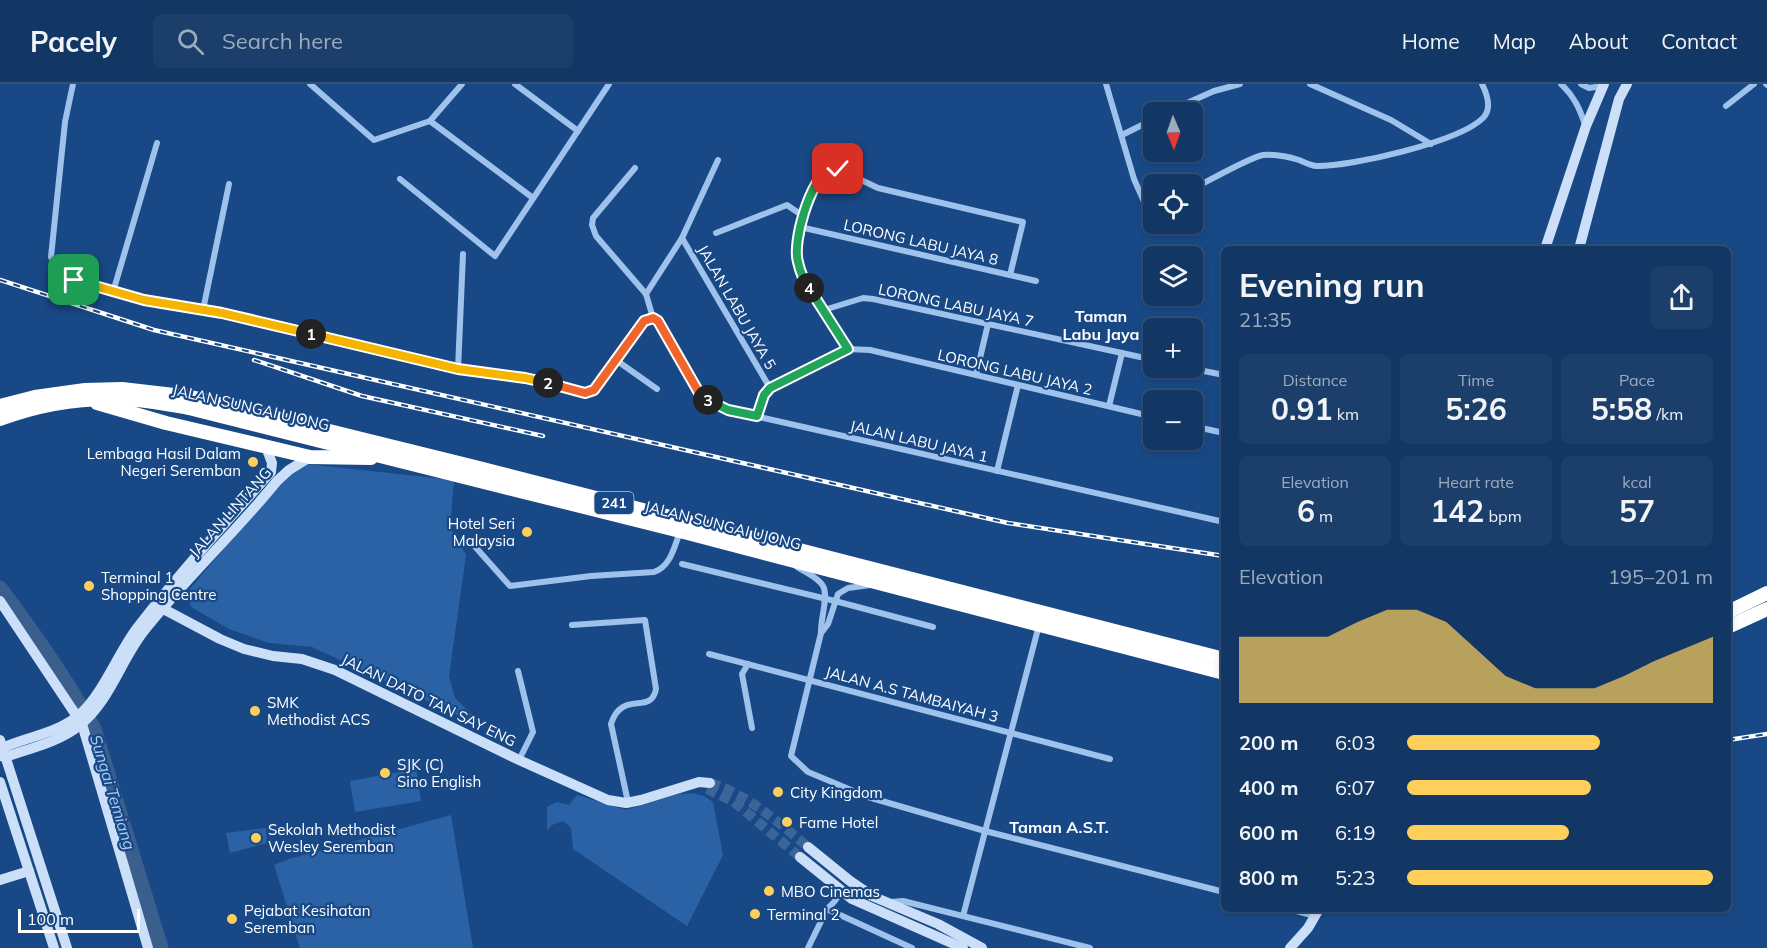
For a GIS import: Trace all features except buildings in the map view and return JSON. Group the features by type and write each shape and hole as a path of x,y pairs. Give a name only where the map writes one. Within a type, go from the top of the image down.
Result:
{"highway":[{"name":"JALAN SUNGAI UJONG","path":"0,406 35,397 85,390 122,389 191,397 476,467 1221,658"},
{"name":"JALAN SUNGAI UJONG","path":"0,419 35,408 86,400 120,399 189,408 680,531 1221,672"},
{"path":"86,400 166,423 310,457 391,458"},
{"path":"1731,611 1767,593"},
{"path":"1731,626 1767,609"}],"street":[{"path":"73,84 65,122 51,257 61,275 113,292 202,310 458,369 525,378 585,393 598,387 644,321 653,318"},
{"path":"311,84 374,140 430,121 462,84"},
{"path":"516,84 578,131"},
{"path":"399,179 495,256 609,84"},
{"path":"1106,84 1134,179 1143,199"},
{"path":"1189,102 1214,91 1240,84"},
{"path":"1310,84 1391,120 1431,144"},
{"path":"1203,184 1260,156 1282,155 1314,166 1345,164 1431,144 1467,129 1484,117 1488,95 1482,84"},
{"path":"1561,84 1569,91 1580,109 1586,126"},
{"path":"1581,84 1589,88 1603,85"},
{"path":"1580,246 1619,99 1627,84"},
{"path":"1726,106 1754,84"},
{"path":"1546,246 1586,126 1603,85"},
{"path":"430,121 534,198"},
{"path":"1122,135 1143,124"},
{"path":"113,292 157,143"},
{"path":"635,168 593,218 592,225 596,236 646,294 682,238 718,160"},
{"path":"757,416 764,395 770,388 848,349 806,283 797,261 797,239 803,216 815,187 828,171 838,169 878,188 1023,222 1010,275"},
{"path":"202,310 229,184"},
{"path":"716,233 787,206 803,216"},
{"name":"LORONG LABU JAYA 8","path":"800,227 1036,281"},
{"name":"JALAN LABU JAYA 5","path":"682,238 770,388"},
{"path":"458,369 463,254"},
{"name":"JALAN LABU JAYA 1","path":"646,294 653,318 658,321 698,391 711,402 728,410 1221,521"},
{"name":"LORONG LABU JAYA 7","path":"824,310 863,298 1143,358"},
{"path":"976,375 988,324"},
{"name":"LORONG LABU JAYA 2","path":"848,349 870,350 1143,414"},
{"path":"1109,406 1122,353"},
{"path":"616,360 657,389"},
{"path":"1203,371 1221,374"},
{"path":"997,471 1018,385"},
{"path":"1203,428 1221,432"},
{"name":"JALAN LINTANG","path":"2,750 82,718 107,692 134,645 201,550 271,472 272,463 266,447"},
{"name":"JALAN LINTANG","path":"160,607 289,470 310,457"},
{"path":"251,495 260,494 261,501"},
{"path":"470,541 510,586 591,576 654,572 663,569 668,562 680,531"},
{"path":"787,559 824,586 821,633 791,756 808,772 868,797 985,831 1221,891"},
{"path":"682,564 825,598 933,627"},
{"path":"821,633 828,624 838,594 848,588 883,584"},
{"path":"0,601 82,718 148,948"},
{"name":"JALAN DATO TAN SAY ENG","path":"160,607 244,649 273,656 302,659 335,670 519,760 608,800 628,802 699,782 709,786"},
{"path":"572,625 645,621 656,689 654,697 650,701 622,706 615,713 611,724 628,802"},
{"path":"963,916 1039,624"},
{"name":"JALAN A.S TAMBAIYAH 3","path":"709,654 1110,759"},
{"path":"748,664 742,674 752,728"},
{"path":"518,671 532,732 519,760"},
{"path":"2,750 67,948"},
{"path":"0,782 54,948"},
{"path":"808,847 850,881 885,903 939,924 982,948"},
{"path":"800,857 841,892 867,907 963,948"},
{"path":"0,880 29,871"},
{"path":"808,948 827,909 841,892"},
{"path":"885,903 903,901 1090,948"},
{"path":"827,909 912,948"},
{"path":"1290,948 1298,944 1317,912"}],"shaded area":[{"path":"306,464 454,480 450,527 466,555 449,676 455,698 485,728 312,647 269,643 229,629 191,607 187,592 294,467"},
{"path":"416,769 421,801 355,812 350,781"},
{"path":"692,793 704,796 713,802 723,855 687,926 573,849 571,828 563,821 552,825 547,830 547,807 557,802 569,805 577,795 626,810 679,794"},
{"path":"451,815 473,948 300,948 274,865"},
{"path":"266,828 267,843 230,853 226,833"}],"waterway":[{"name":"Sungai Temiang","path":"0,588 49,657 94,729 161,948"}],"tunnel":[{"path":"710,783 750,802 808,847"},
{"path":"707,789 734,802 800,857"}],"railway":[{"path":"0,280 154,330 1008,523 1221,556"},
{"path":"254,360 362,396 543,436"},
{"path":"1731,740 1767,734"}],"place":[{"name":"Lembaga Hasil Dalam Negeri Seremban","path":"253,462"},
{"name":"Hotel Seri Malaysia","path":"527,532"},
{"name":"Terminal 1 Shopping Centre","path":"89,586"},
{"name":"SMK Methodist ACS","path":"255,711"},
{"name":"SJK (C) Sino English","path":"385,773"},
{"name":"City Kingdom","path":"778,792"},
{"name":"Fame Hotel","path":"787,822"},
{"name":"Sekolah Methodist Wesley Seremban","path":"256,838"},
{"name":"MBO Cinemas","path":"769,891"},
{"name":"Terminal 2","path":"755,914"},
{"name":"Pejabat Kesihatan Seremban","path":"232,919"}],"district":[{"name":"Taman Labu Jaya","path":"1101,325"},
{"name":"Taman A.S.T.","path":"1059,827"}],"route":[{"path":"74,280 144,300 248,319 458,369 525,378 585,393 598,387 644,321 653,318 658,321 698,391 711,402 728,410 757,416 764,395 770,388 848,349 806,283 797,261 797,239 804,212 815,187 828,171 838,169"}]}
